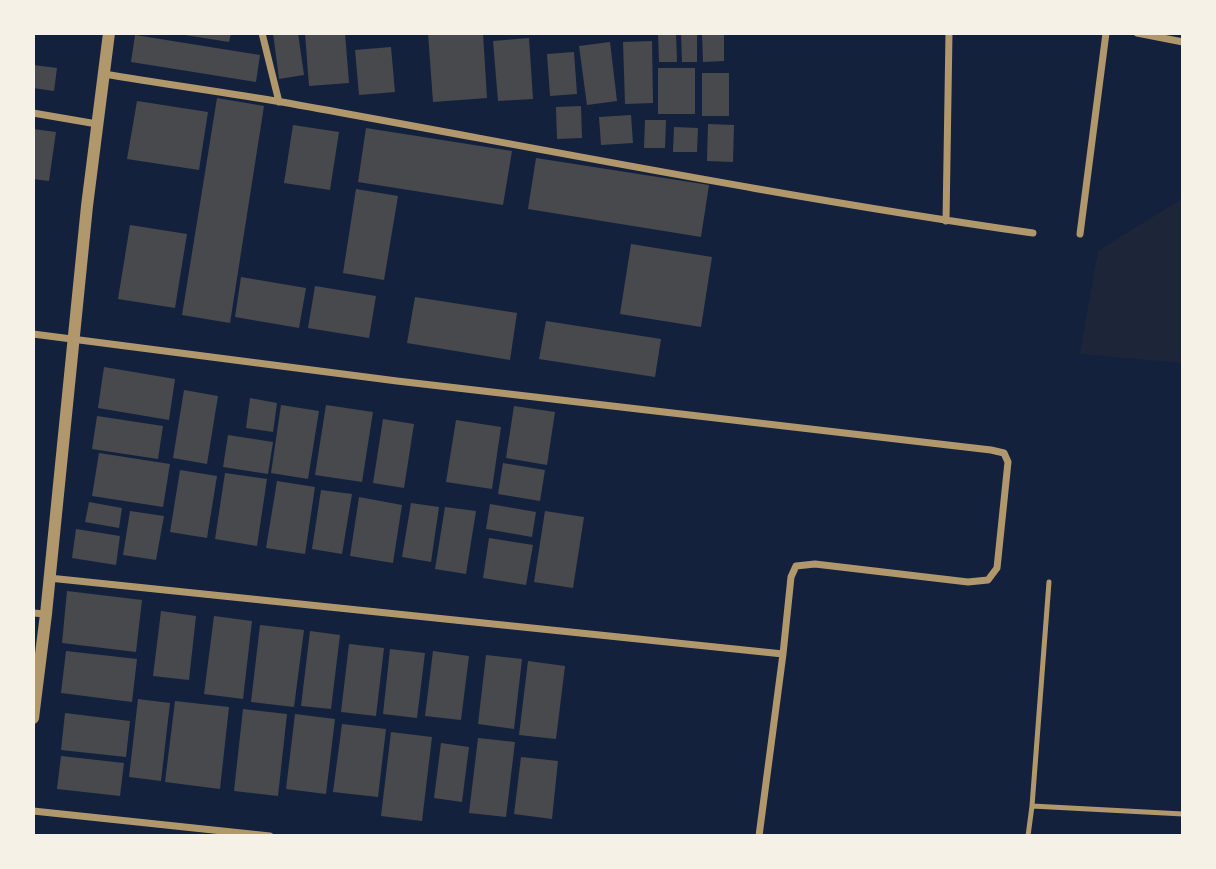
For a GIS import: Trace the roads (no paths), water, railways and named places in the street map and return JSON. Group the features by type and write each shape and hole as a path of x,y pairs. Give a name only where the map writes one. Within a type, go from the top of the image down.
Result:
{"street":[{"path":"33,718 40,614 49,578 73,340 109,33"},
{"path":"262,33 279,102"},
{"path":"946,221 949,33"},
{"path":"1080,234 1106,33"},
{"path":"1137,33 1183,42"},
{"path":"104,74 279,102 946,221 1033,233"},
{"path":"33,113 97,124"},
{"path":"33,334 397,381 1004,453 1008,462 997,568 988,580 968,582 815,564 796,566 791,577 759,836"},
{"path":"49,578 783,654"},
{"path":"33,811 270,836"}],"lane":[{"path":"1028,836 1049,582"},
{"path":"1032,806 1183,814"}]}
